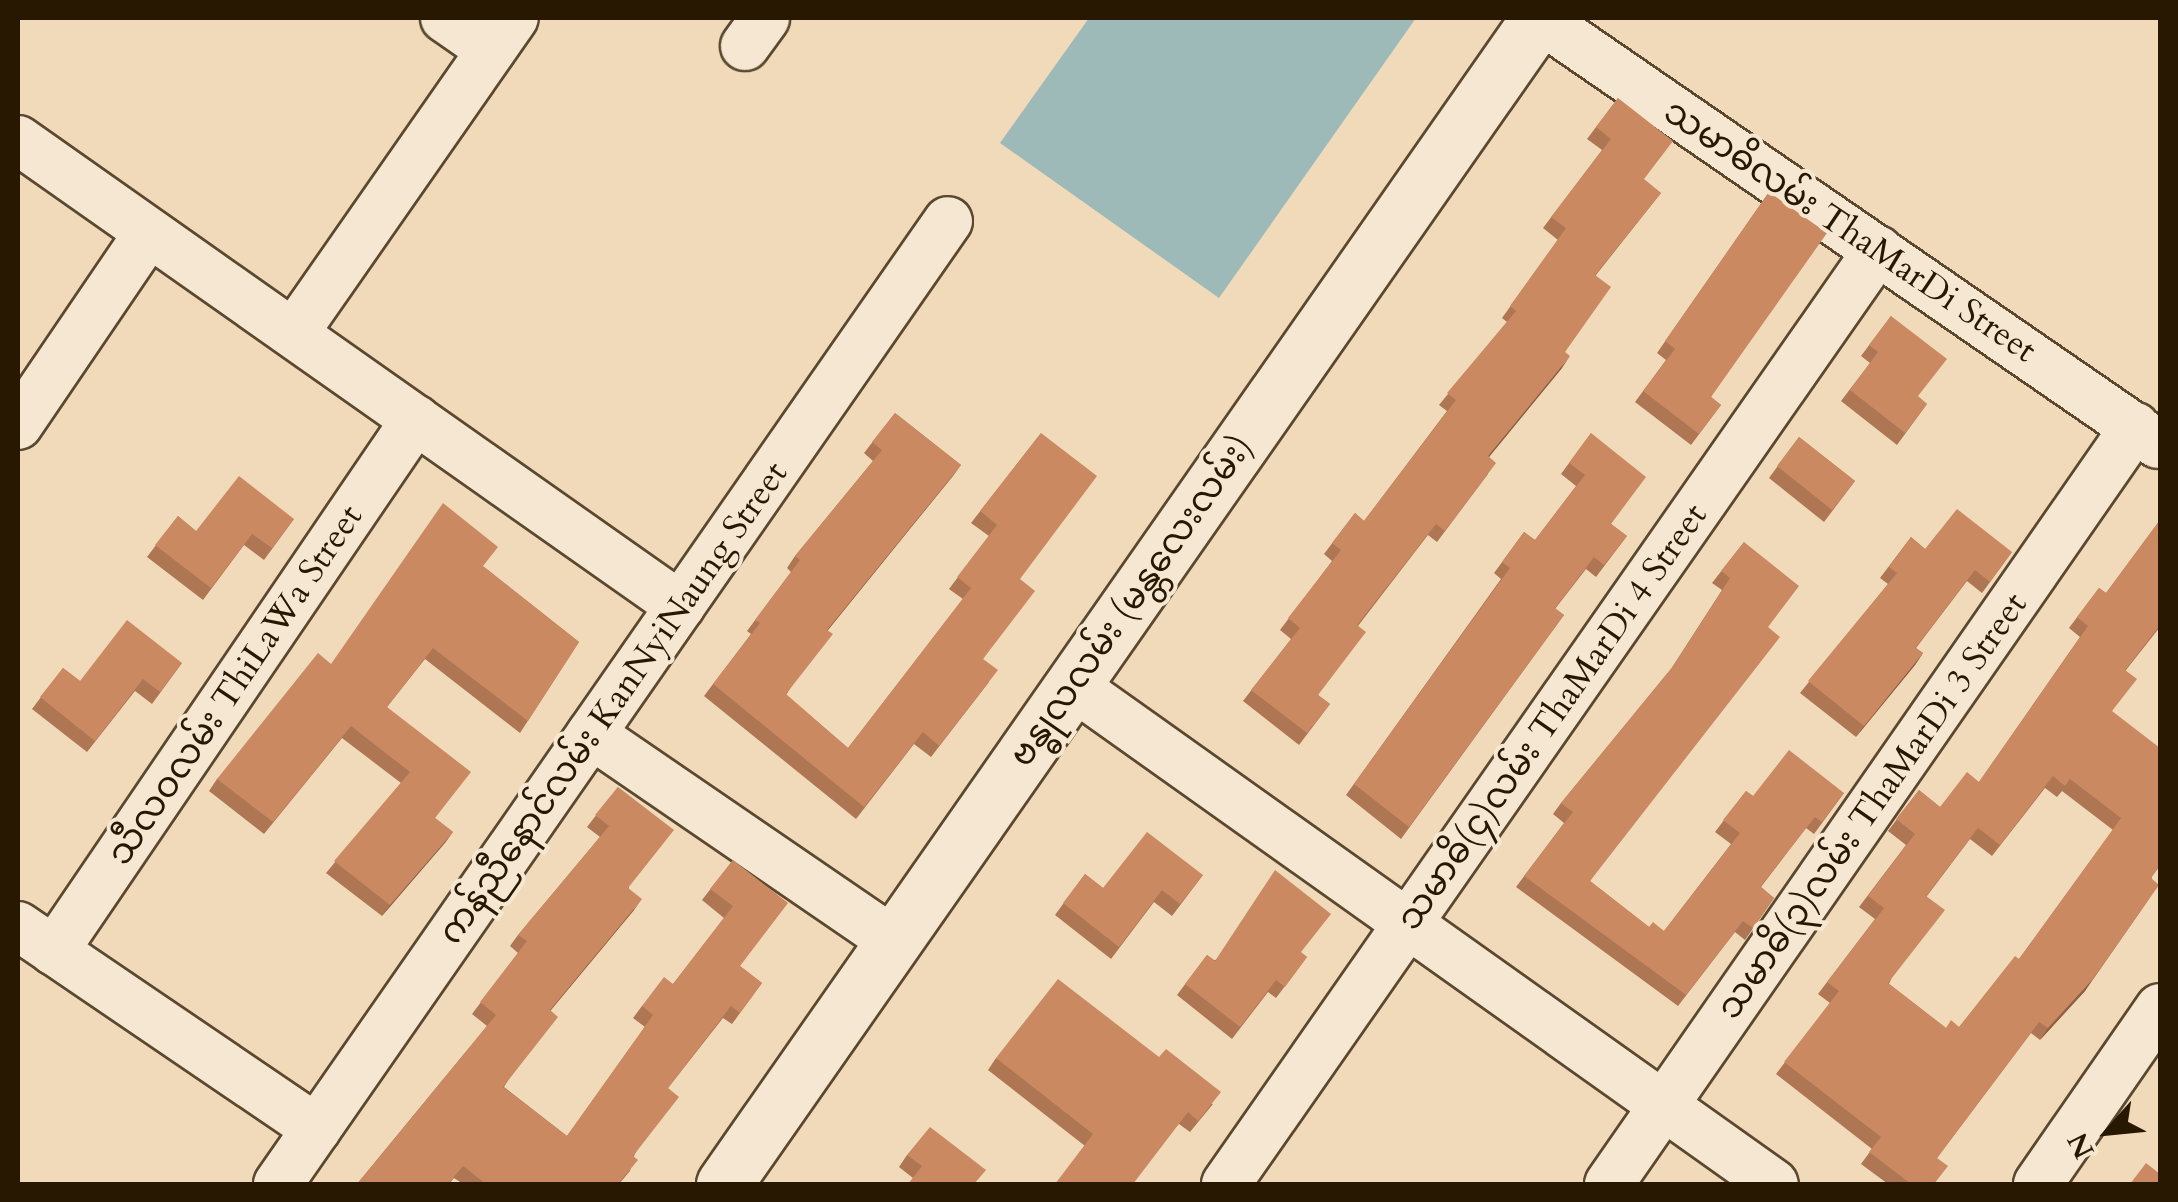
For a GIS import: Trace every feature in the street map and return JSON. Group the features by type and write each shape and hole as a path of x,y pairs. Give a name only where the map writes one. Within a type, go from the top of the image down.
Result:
{"street":[{"path":"294,332 503,34 445,18"},
{"name":"သမာဓိလမ်း ThaMarDi Street","path":"1539,18 2148,436"},
{"name":"ဗန္ဓုလလမ်း (မန္တလေးလမ်း)","path":"724,1184 1539,18"},
{"path":"18,140 680,606"},
{"name":"ကန်ညီနောင်လမ်း KanNyiNaung Street","path":"278,1184 948,221"},
{"path":"18,425 148,234"},
{"name":"သမာဓိ(၄)လမ်း ThaMarDi 4 Street","path":"1226,1184 1878,250"},
{"name":"သီလဝလမ်း ThiLaWa Street","path":"36,938 416,419"},
{"name":"သမာဓိ(၃)လမ်း ThaMarDi 3 Street","path":"1609,1184 2148,436"},
{"path":"1072,685 1774,1184"},
{"path":"591,734 892,942"},
{"path":"36,938 317,1129"},
{"path":"2038,1184 2160,1008"}],"water":[{"path":"1089,18 1416,18 1219,298 1000,143"}],"building":[{"path":"1618,98 1673,141 1644,179 1661,193 1595,275 1611,287 1565,352 1570,356 1488,456 1496,463 1445,531 1436,524 1357,625 1366,632 1318,695 1330,704 1307,733 1251,690 1300,628 1288,618 1341,550 1332,543 1355,513 1364,521 1456,400 1447,393 1516,311 1510,306 1566,228 1551,217 1611,139 1596,127"},
{"path":"1769,192 1827,233 1711,397 1721,405 1699,434 1643,391 1675,349 1665,341"},
{"path":"1891,316 1947,359 1918,396 1927,404 1905,433 1850,390 1878,352 1869,345"},
{"path":"895,413 961,465 827,630 833,634 786,694 848,748 971,588 957,577 997,525 980,511 1041,433 1097,476 1020,579 1035,591 983,659 998,670 939,746 923,732 864,807 713,684 760,623 755,620 800,560 795,556 882,450 872,442"},
{"path":"1591,433 1646,477 1611,524 1627,536 1604,565 1594,557 1555,608 1564,615 1409,827 1354,784 1510,568 1502,562 1524,532 1535,540 1585,475 1569,463"},
{"path":"1799,437 1855,481 1832,510 1777,466"},
{"path":"239,476 294,519 272,548 252,534 211,588 155,545 178,516 196,531"},
{"path":"443,503 498,547 483,566 579,642 528,721 433,648 387,707 471,772 435,818 453,832 390,905 334,861 410,772 351,726 273,822 217,779 318,653 331,664"},
{"path":"1957,509 2012,552 1990,582 1975,570 1915,648 1923,653 1864,726 1808,681 1897,573 1889,567 1911,537 1925,549"},
{"path":"2160,520 2160,625 2125,670 2137,679 2112,711 2160,748 2160,866 2151,878 2159,885 2093,979 2048,1028 2039,1022 1937,1158 1948,1166 1934,1184 1911,1184 1869,1152 1881,1137 1784,1062 1839,991 1827,982 1884,908 1868,896 1915,834 1896,819 1919,790 1940,807 1967,772 1979,782 2088,626 2077,617 2099,588 2106,593","holes":["2053,776 2065,786 2070,779 2121,818 2019,959 2015,956 1959,1027 1951,1020 1946,1028 1888,983 1945,910 1926,896 1978,828 2000,845"]},
{"path":"1744,542 1799,586 1768,627 1780,637 1590,881 1649,927 1653,922 1664,931 1740,833 1723,820 1746,791 1753,796 1789,750 1844,793 1822,822 1815,817 1760,887 1774,898 1753,928 1743,921 1686,995 1524,876 1573,812 1561,803 1674,665 1730,578 1721,571"},
{"path":"127,620 182,663 160,692 143,679 95,741 40,697 63,668 80,681"},
{"path":"618,787 674,830 628,888 642,899 550,1010 558,1017 503,1087 567,1136 653,1015 642,1006 664,977 673,984 733,906 710,889 733,860 788,903 740,966 762,983 740,1013 731,1006 668,1088 679,1097 633,1156 638,1160 618,1184 486,1184 463,1166 448,1184 357,1184 496,1015 480,1002 527,941 518,935 609,826 595,815"},
{"path":"1147,832 1203,875 1180,904 1162,890 1119,947 1063,903 1085,874 1103,888"},
{"path":"1275,870 1331,914 1301,952 1307,957 1285,987 1276,980 1240,1027 1185,984 1207,955 1215,961"},
{"path":"1058,979 1159,1057 1166,1049 1221,1092 1198,1121 1188,1112 1133,1184 1055,1184 1093,1134 996,1058"},
{"path":"930,1127 986,1170 974,1184 908,1184 922,1166 907,1155"},
{"path":"2146,1163 2160,1174 2160,1184 2130,1184"}]}
